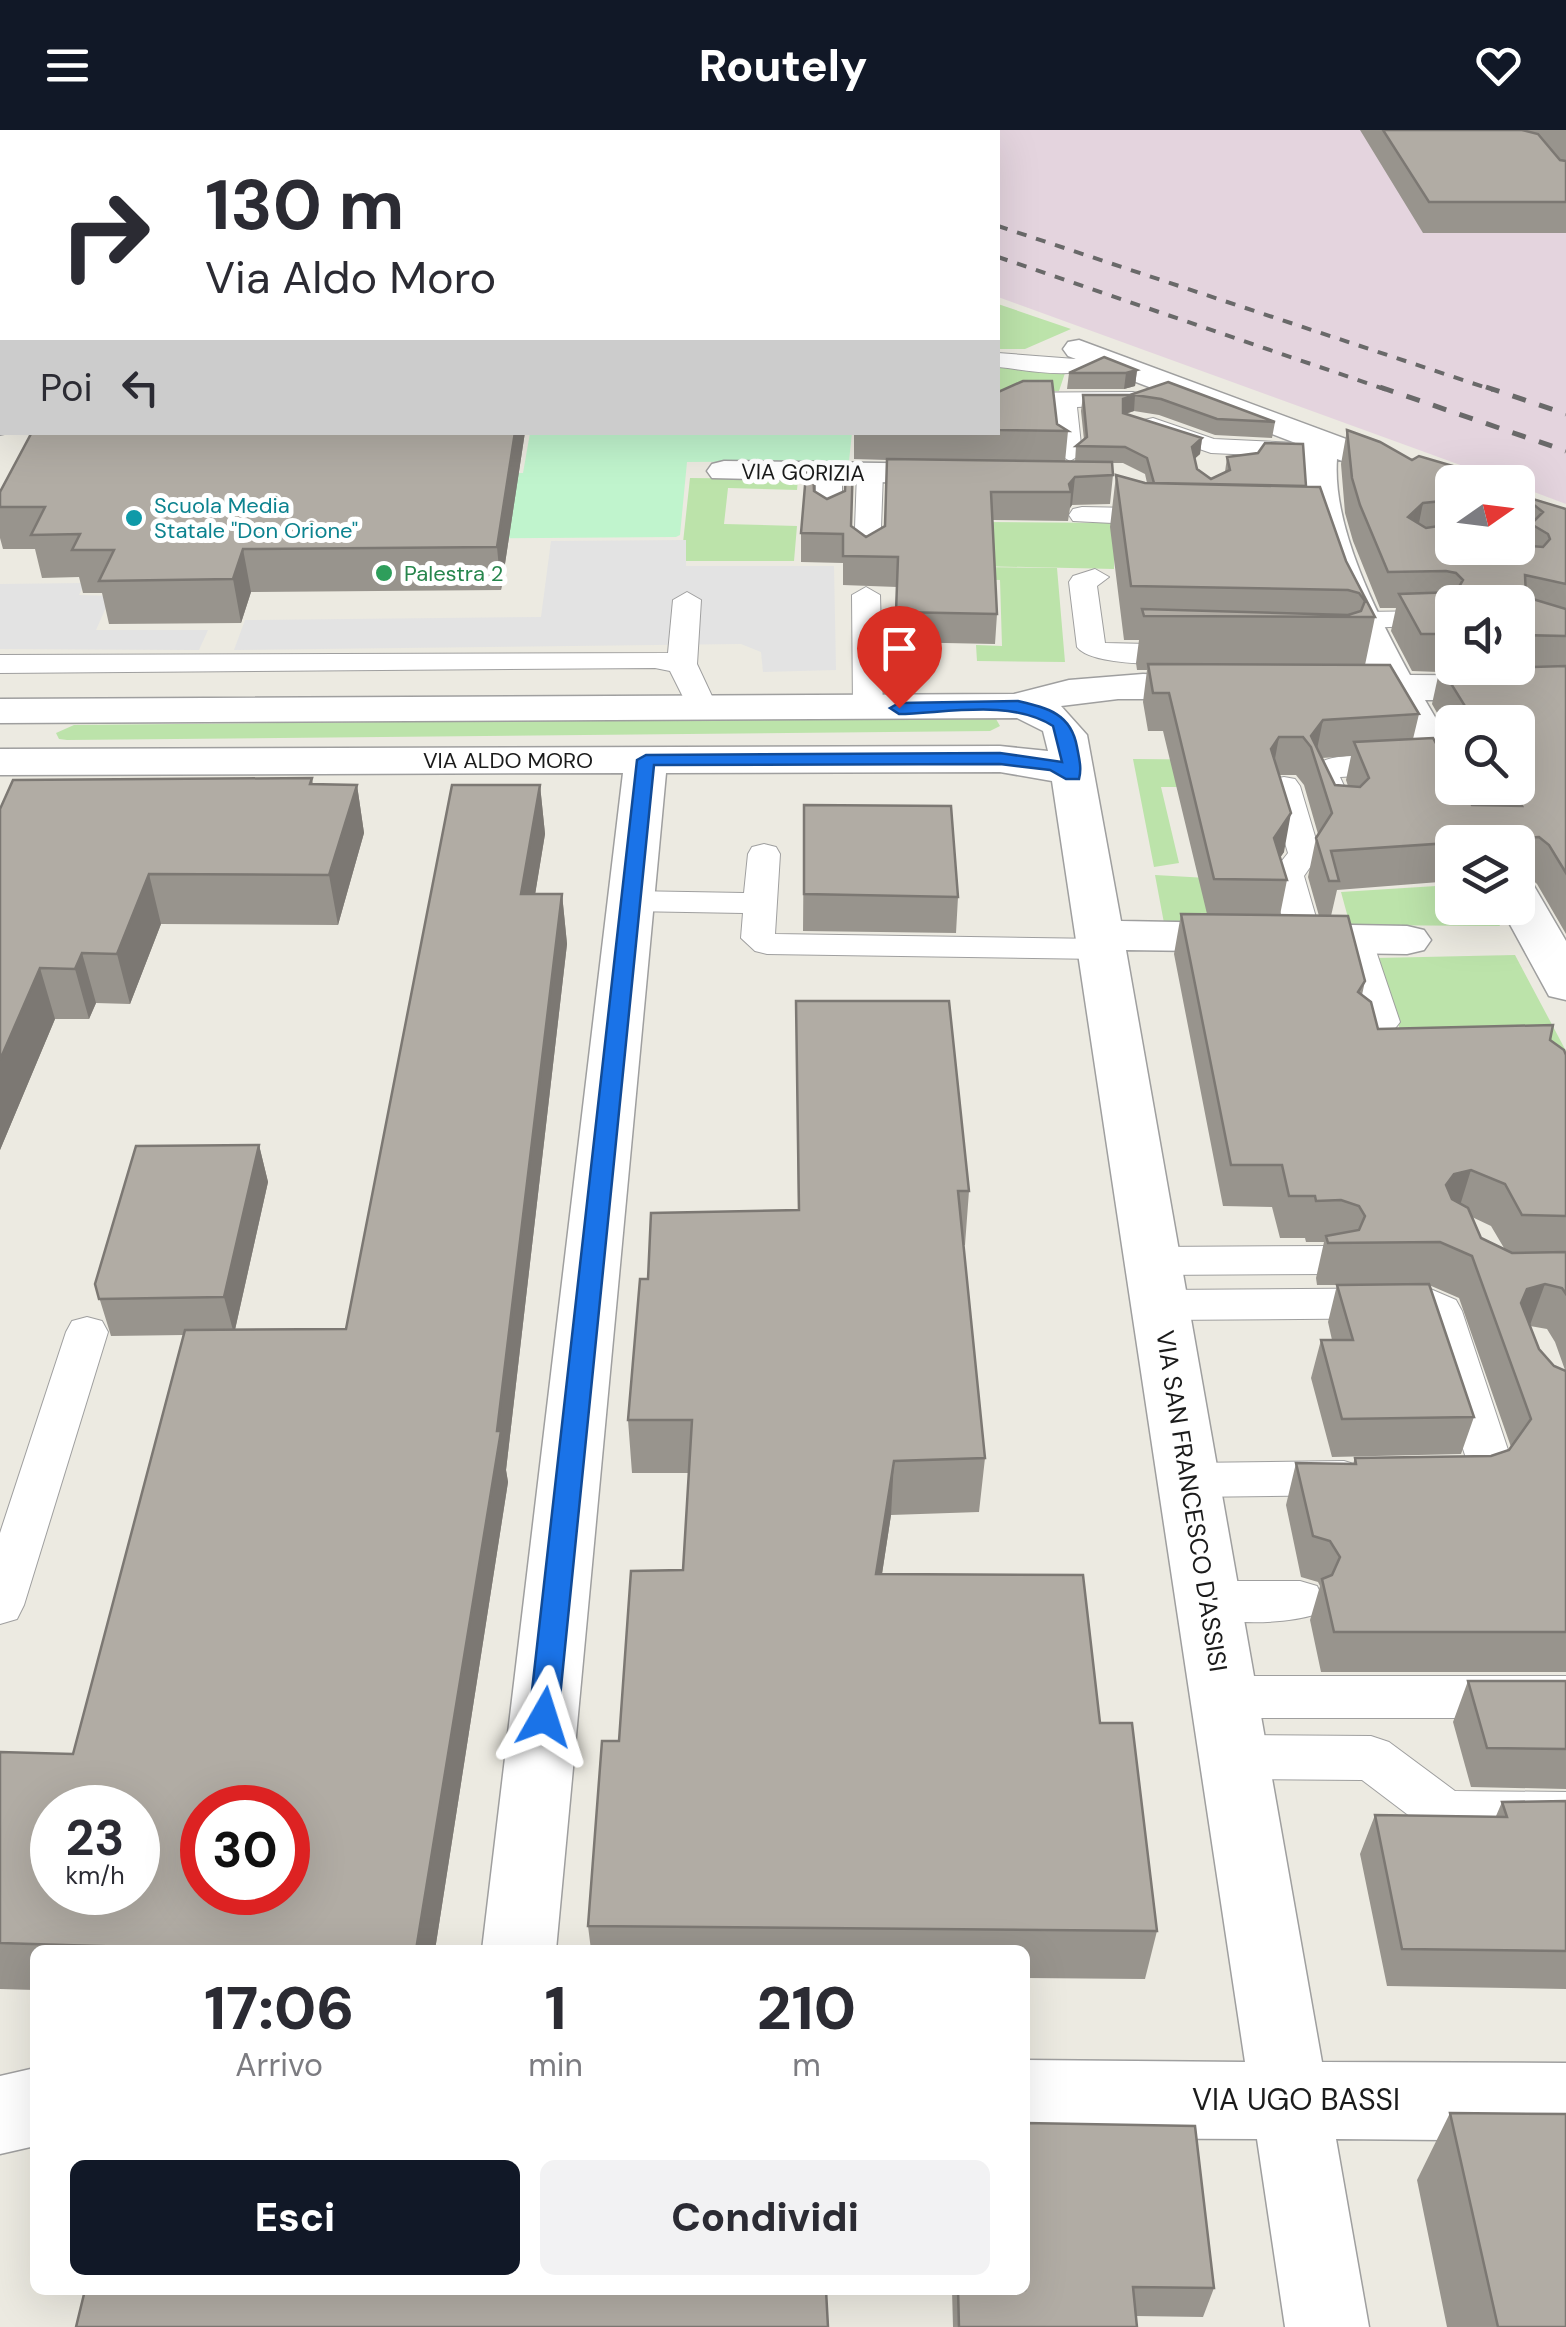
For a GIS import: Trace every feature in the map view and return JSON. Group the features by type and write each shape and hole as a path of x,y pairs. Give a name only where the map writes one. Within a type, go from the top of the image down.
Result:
{"street":[{"path":"1085,362 1322,452 1435,487"},
{"path":"1322,452 1310,523 1435,752"},
{"path":"1058,465 1116,478 1150,518"},
{"name":"VIA GORIZIA","path":"724,471 986,474"},
{"path":"1018,706 1091,686 1251,676 1398,688 1472,699 1566,688"},
{"name":"VIA ALDO MORO","path":"0,712 1018,706"},
{"name":"VIA SAN FRANCESCO D'ASSISI","path":"1018,706 1045,713 1060,723 1066,735 1328,2327"},
{"name":"VIA ALDO MORO","path":"0,762 1000,759 1054,765 1073,775"},
{"path":"520,1945 646,760"},
{"path":"1539,914 1566,986"},
{"path":"1100,942 1407,940"},
{"name":"VIA UGO BASSI","path":"1030,2098 1566,2102"},
{"path":"0,2115 30,2107"}],"lane":[{"path":"1042,348 1056,343 1085,362"},
{"path":"1000,360 1085,362"},
{"path":"1000,400 1172,397"},
{"path":"1172,397 1141,423 1211,446 1322,452"},
{"path":"1058,465 1064,400"},
{"path":"1209,474 1206,463 1212,460 1322,452"},
{"path":"828,472 828,516"},
{"path":"866,555 870,473"},
{"path":"1082,514 1150,518"},
{"path":"1095,577 1083,582 1091,647 1101,652 1251,676"},
{"path":"866,595 868,709"},
{"path":"687,600 682,664 703,709"},
{"path":"1361,620 1435,620"},
{"path":"0,664 654,659 682,664"},
{"path":"206,712 224,662"},
{"path":"1341,815 1322,772 1329,768 1435,786"},
{"path":"1284,786 1304,854 1288,876 1304,938"},
{"path":"764,854 758,938 767,944 1100,942"},
{"path":"630,901 761,903"},
{"path":"1355,940 1382,1022 1370,1031"},
{"path":"1157,1283 1331,1260"},
{"path":"1157,1283 1428,1303 1441,1310 1490,1462 1475,1477 1188,1480"},
{"path":"0,1605 86,1332"},
{"path":"1208,1600 1300,1600"},
{"path":"1224,1697 1566,1697"},
{"path":"1234,1757 1371,1758 1446,1814 1566,1814"}],"shaded area":[{"path":"1000,130 1566,130 1566,504 1535,492 1535,465 1460,465 1000,298"},
{"path":"686,540 686,566 834,566 836,670 763,672 761,652 741,644 234,650 245,620 541,617 551,541"},
{"path":"85,583 79,595 111,596 96,630 208,630 199,650 0,649 0,584"}],"green space":[{"path":"1000,305 1071,329 1025,349 1000,349"},
{"path":"1000,365 1062,370 1065,373 1059,391 1000,391"},
{"path":"530,435 852,435 849,461 687,462 680,535 676,537 278,540 299,476 523,473"},
{"path":"690,478 798,479 797,490 728,488 724,524 797,526 794,561 681,561"},
{"path":"985,522 1115,523 1114,569 888,564"},
{"path":"882,566 1057,568 1065,662 977,661 976,645 1002,646 1000,580 880,577"},
{"path":"988,716 1000,726 990,731 67,740 59,739 56,733 74,725"},
{"path":"1133,759 1250,760 1257,787 1161,787 1179,863 1154,867"},
{"path":"1155,875 1207,878 1256,923 1164,923"},
{"path":"1435,886 1435,925 1500,926 1350,925 1341,892"},
{"path":"1515,955 1566,1051 1410,1059 1376,958"}],"building":[{"path":"1383,130 1522,130 1538,134 1560,160 1566,161 1566,202 1429,202"},
{"path":"1104,357 1137,370 1069,373"},
{"path":"1023,381 1052,381 1057,424 1068,431 1000,430 1000,391"},
{"path":"1168,382 1275,422 1217,419 1161,399 1135,395 1123,399 1123,413 1202,438 1192,447 1197,469 1211,479 1230,470 1227,457 1258,453 1265,443 1303,444 1306,486 1154,483 1147,458 1125,447 1076,446 1087,437 1083,395 1130,395"},
{"path":"1347,430 1412,460 1419,456 1449,465 1435,465 1435,502 1423,503 1408,517 1426,528 1435,527 1435,565 1535,565 1535,546 1543,547 1550,539 1535,526 1535,520 1543,512 1535,506 1535,500 1566,509 1566,584 1525,575 1525,585 1460,585 1463,580 1456,573 1446,571 1388,572 1352,478"},
{"path":"30,435 515,435 497,547 243,549 233,579 99,581 114,550 72,550 80,534 31,535 45,507 0,507 0,492"},
{"path":"887,459 1112,462 1113,475 1075,477 1069,484 1071,492 991,492 997,614 896,612 898,557 843,556 843,534 801,533 807,462 813,462 814,491 827,499 845,491 846,463 853,463 851,526 866,537 885,526"},
{"path":"1116,475 1145,483 1320,487 1346,561 1375,617 1144,616 1142,609 1348,615 1361,611 1365,601 1359,593 1348,590 1131,586"},
{"path":"1435,593 1435,634 1421,634 1399,594"},
{"path":"1535,600 1566,609 1566,636 1535,635"},
{"path":"1148,664 1390,665 1419,714 1323,720 1311,736 1335,785 1360,787 1369,778 1354,742 1433,738 1435,805 1522,806 1535,805 1535,705 1464,705 1452,685 1535,685 1535,667 1566,666 1566,873 1549,845 1535,837 1535,825 1435,825 1435,844 1331,851 1339,881 1329,881 1316,838 1332,813 1311,747 1303,737 1279,737 1271,749 1291,813 1274,838 1287,880 1214,879 1169,693 1153,693"},
{"path":"312,778 310,784 357,785 329,875 149,874 117,954 82,953 75,969 40,968 0,1060 0,809 13,780"},
{"path":"452,785 540,785 521,894 562,894 497,1431 501,1431 417,1945 0,1943 0,1752 73,1754 185,1330 346,1329"},
{"path":"804,805 951,806 958,897 804,894"},
{"path":"1181,914 1348,916 1365,981 1358,992 1371,1002 1378,1029 1553,1025 1550,1040 1566,1055 1566,1216 1522,1215 1505,1184 1471,1170 1454,1174 1446,1185 1452,1199 1468,1208 1481,1238 1512,1253 1566,1252 1566,1294 1562,1288 1545,1284 1527,1289 1521,1303 1539,1349 1554,1366 1566,1371 1566,1632 1334,1632 1322,1579 1332,1575 1340,1557 1330,1541 1313,1536 1296,1463 1356,1464 1355,1458 1491,1456 1509,1450 1531,1419 1472,1256 1440,1242 1328,1243 1326,1236 1359,1230 1365,1216 1359,1206 1341,1200 1316,1201 1315,1196 1289,1196 1282,1165 1231,1165"},
{"path":"796,1001 949,1001 969,1191 958,1191 985,1458 894,1461 876,1574 1083,1575 1100,1723 1132,1723 1157,1931 588,1926 602,1741 619,1741 631,1571 683,1570 692,1420 628,1420 640,1279 648,1279 651,1213 799,1210"},
{"path":"259,1145 224,1297 99,1299 95,1284 136,1146"},
{"path":"1429,1284 1474,1417 1342,1419 1321,1340 1353,1340 1337,1285"},
{"path":"1468,1681 1566,1681 1566,1749 1487,1748"},
{"path":"1566,1801 1566,1951 1402,1949 1375,1815 1507,1817 1502,1802"},
{"path":"1450,2113 1566,2114 1566,2327 1498,2327"},
{"path":"1030,2123 1195,2126 1214,2288 1133,2287 1137,2327 959,2327 958,2295 1030,2295"},
{"path":"84,2295 826,2295 828,2327 76,2327"}],"railway":[{"path":"1000,227 1493,390"},
{"path":"1000,258 1387,390"},
{"path":"1380,387 1566,451"},
{"path":"1486,387 1566,414"}],"place":[{"name":"Scuola Media Statale \"Don Orione\"","path":"134,518"},
{"name":"Palestra 2","path":"384,573"}],"route":[{"path":"544,1717 646,760 1000,759 1054,765 1073,775 1066,735 1060,723 1045,713 1018,706 899,708"}]}
